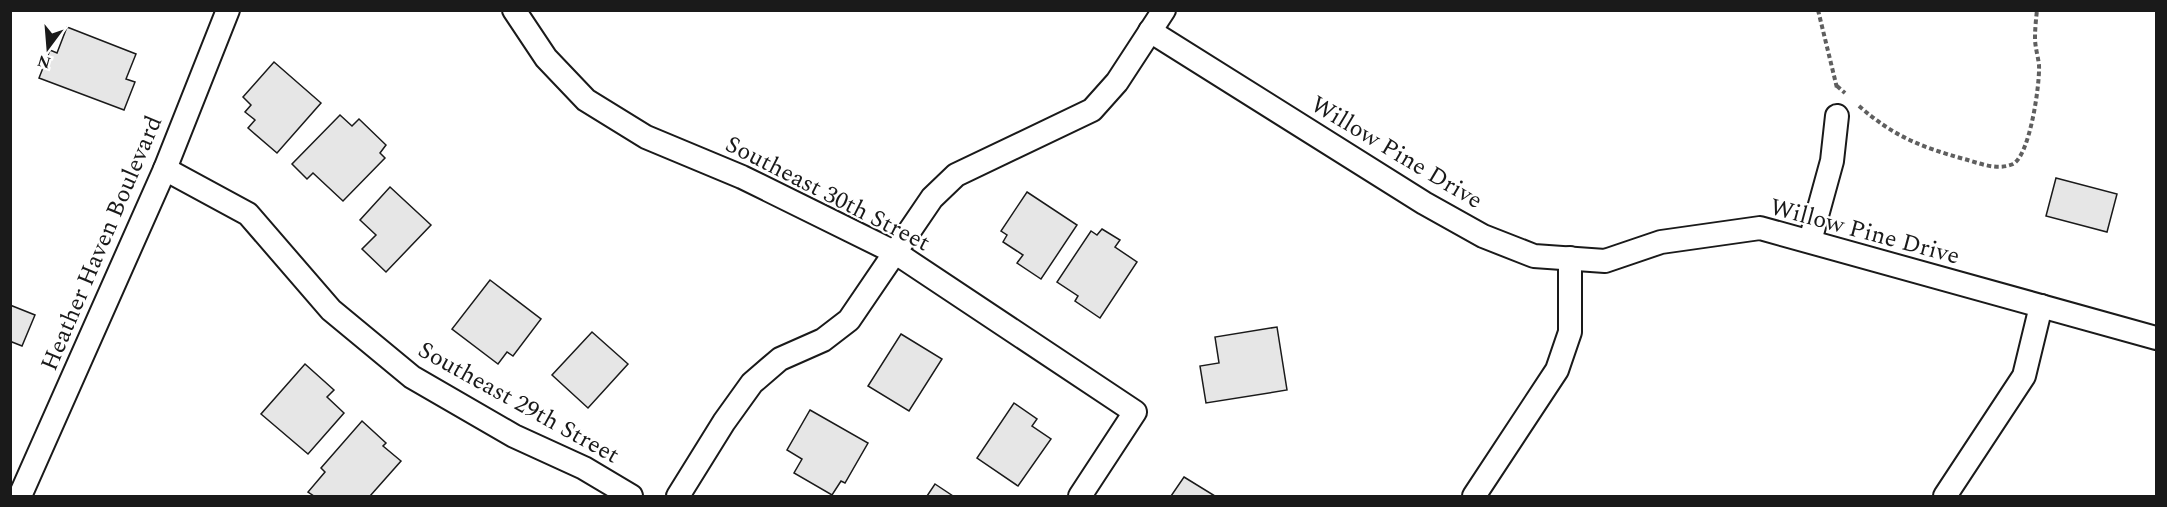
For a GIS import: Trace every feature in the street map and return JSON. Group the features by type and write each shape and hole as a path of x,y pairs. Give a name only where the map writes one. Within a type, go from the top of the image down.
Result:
{"street":[{"name":"Heather Haven Boulevard","path":"20,496 165,169 228,10"},
{"name":"Southeast 30th Street","path":"514,10 546,58 586,100 646,137 742,177 896,253 1135,412 1080,496"},
{"path":"678,496 724,422 752,383 780,359 823,340 849,320 932,198 956,175 1092,110 1117,82 1164,10"},
{"name":"Willow Pine Drive","path":"1150,31 1424,204 1483,236 1534,256 1605,261 1661,242 1760,228 2157,338"},
{"path":"1810,241 1832,161 1837,116"},
{"name":"Southeast 29th Street","path":"165,169 248,214 332,310 412,377 514,436 584,468 631,496"},
{"path":"1474,496 1557,370 1570,332 1570,258"},
{"path":"1945,496 2024,376 2041,306"}],"path":[{"path":"1818,10 1836,86 1837,116"},
{"path":"1836,86 1877,122 1922,147 1990,166 2003,167 2014,163 2023,153 2031,130 2039,66 2035,39 2037,10"}],"building":[{"path":"67,27 136,54 126,79 135,82 124,110 39,78 50,50 57,53"},
{"path":"274,62 321,103 277,153 248,128 255,120 245,112 251,105 243,97"},
{"path":"340,115 352,126 359,119 386,145 380,153 385,158 343,201 313,173 307,179 292,164"},
{"path":"2056,178 2117,194 2107,232 2046,216"},
{"path":"390,187 431,225 386,272 362,249 376,235 360,220"},
{"path":"1027,192 1077,225 1041,279 1017,263 1023,255 1003,242 1007,235 1001,231"},
{"path":"1102,229 1120,240 1115,247 1137,262 1100,318 1075,301 1078,296 1057,282 1091,231 1097,235"},
{"path":"490,280 541,319 513,356 507,352 498,364 452,329"},
{"path":"10,305 35,315 22,346 12,342 10,346"},
{"path":"1277,327 1287,390 1206,403 1200,366 1219,363 1215,337"},
{"path":"592,332 628,364 588,408 552,375"},
{"path":"901,334 942,359 909,411 868,386"},
{"path":"305,364 334,390 327,397 344,413 308,454 261,414"},
{"path":"1014,403 1037,419 1032,426 1051,439 1018,486 977,458"},
{"path":"810,410 868,443 845,483 841,481 832,495 794,473 802,459 787,450"},
{"path":"362,421 386,443 383,446 401,461 370,496 314,496 308,492 325,472 321,468"},
{"path":"1184,477 1215,496 1171,496"},
{"path":"935,484 953,496 927,496"}]}
